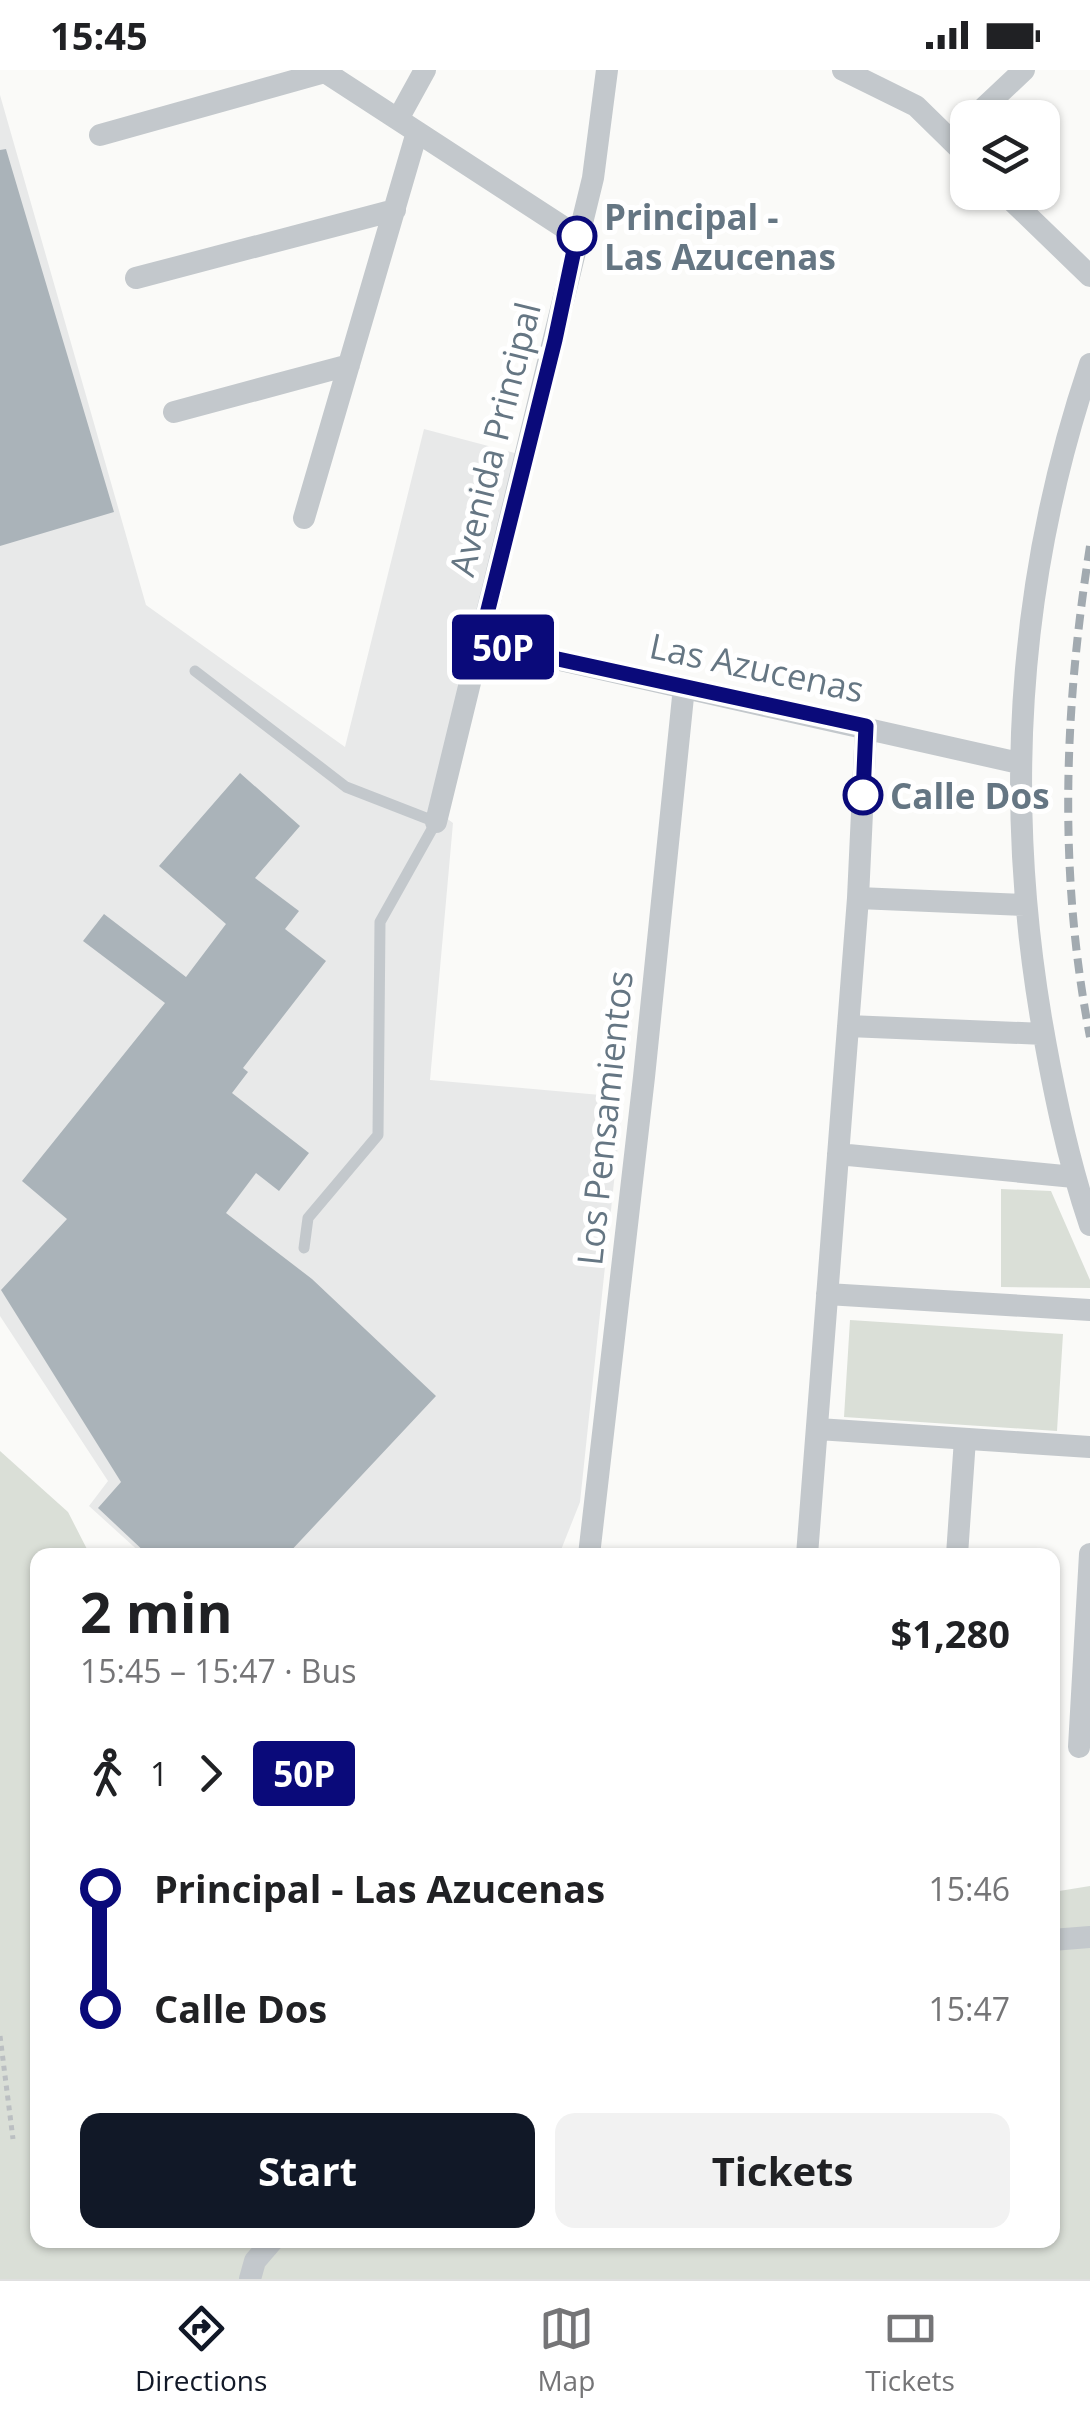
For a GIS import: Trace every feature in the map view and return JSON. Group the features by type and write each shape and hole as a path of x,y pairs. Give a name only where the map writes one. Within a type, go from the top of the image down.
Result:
{"street":[{"path":"304,518 395,210 408,126 425,70"},
{"name":"Avenida Principal","path":"436,822 592,178 607,70"},
{"path":"843,70 916,106 950,139"},
{"path":"992,100 1024,70"},
{"path":"100,135 323,71 577,236"},
{"path":"136,278 395,210"},
{"path":"1022,210 1090,276"},
{"path":"1090,364 1059,462 1045,524 1026,654 1019,763 1025,905 1044,1034 1074,1176 1090,1225"},
{"path":"174,412 350,366"},
{"name":"Las Azucenas","path":"480,642 1019,763"},
{"name":"Los Pensamientos","path":"590,1548 684,687"},
{"path":"809,1548 858,898 866,726"},
{"path":"858,898 1025,905"},
{"path":"848,1026 1044,1034"},
{"path":"838,1154 1074,1176"},
{"path":"827,1294 1090,1310"},
{"path":"818,1430 1090,1448"},
{"path":"957,1548 965,1440"},
{"path":"1079,1747 1090,1554"},
{"path":"1060,1939 1090,1937"},
{"path":"250,2279 255,2262 266,2248"}],"lane":[{"path":"195,671 346,787 436,822 380,922 378,1134 308,1218 304,1248"}],"path":[{"path":"0,2036 13,2139"}],"shaded area":[{"path":"0,95 146,605 345,747 424,429 526,456 430,806 453,823 430,1080 623,1097 580,1502 562,1548 135,1548 89,1506 108,1481 0,1316"},
{"path":"1001,1189 1051,1191 1090,1288 1001,1287"},
{"path":"850,1320 1063,1334 1057,1431 844,1417"},
{"path":"0,1451 68,1512 86,1548 30,1548 30,2248 1060,2248 1060,1891 1090,1886 1090,2279 0,2279"}],"building":[{"path":"6,149 114,512 0,546 0,150"},
{"path":"240,773 300,826 255,878 299,911 285,929 326,961 243,1068 248,1072 232,1093 309,1153 279,1191 256,1173 226,1213 312,1279 436,1396 294,1548 141,1548 98,1508 121,1482 1,1290 67,1219 22,1181 165,1003 83,941 104,914 186,977 226,924 159,866"}],"railway":[{"path":"1090,546 1075,668 1068,791 1073,914 1090,1037"}],"bus line":[{"name":"50P","path":"577,236 480,642 866,726 863,795"}],"place":[{"name":"Principal - Las Azucenas","path":"577,236"},
{"name":"Calle Dos","path":"863,795"}]}
